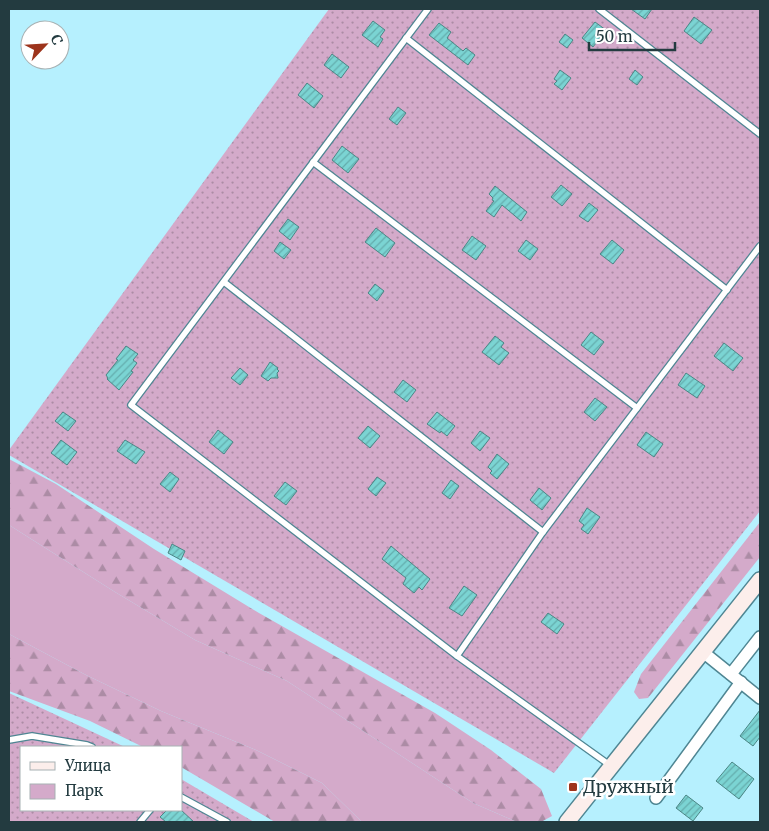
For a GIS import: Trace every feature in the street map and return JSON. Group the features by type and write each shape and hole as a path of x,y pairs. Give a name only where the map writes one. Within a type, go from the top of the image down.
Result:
{"street":[{"path":"566,822 760,580"},
{"path":"731,674 760,637"},
{"path":"703,652 760,698"},
{"path":"656,798 741,682"}],"lane":[{"path":"428,9 131,405 456,656 611,766"},
{"path":"599,9 760,134"},
{"path":"406,38 727,290"},
{"path":"313,162 637,408"},
{"path":"456,656 543,532 760,246"},
{"path":"224,282 543,532"},
{"path":"9,740 32,736 90,746"},
{"path":"182,798 227,822"},
{"path":"140,822 149,811"}],"green space":[{"path":"329,9 760,9 760,511 554,773 9,455 9,450"},
{"path":"9,459 56,484 154,549 259,613 435,713 491,750 541,789 552,816 541,822 517,822 473,803 287,681 195,640 9,525"},
{"path":"760,522 760,557 648,698 639,699 634,692 641,674"},
{"path":"9,525 195,640 287,681 473,803 517,822 362,822 322,783 256,750 161,711 86,675 9,634"},
{"path":"9,634 86,675 161,711 256,750 322,783 362,822 275,822 182,768 182,746 141,746 90,721 9,691"},
{"path":"9,693 123,746 20,746 20,811 182,811 182,780 254,822 9,822"}],"building":[{"path":"631,9 652,9 645,19"},
{"path":"694,17 712,30 701,44 684,31"},
{"path":"373,21 385,30 380,37 383,39 378,47 362,35"},
{"path":"595,22 606,30 593,47 582,38"},
{"path":"439,23 451,32 447,38 463,51 466,48 475,55 468,65 429,35"},
{"path":"565,34 573,40 567,48 559,42"},
{"path":"332,54 349,67 341,78 324,65"},
{"path":"560,70 571,78 562,90 554,84 557,81 554,79"},
{"path":"635,70 643,77 637,85 629,79"},
{"path":"307,83 323,96 314,108 298,95"},
{"path":"398,107 406,113 397,125 389,119"},
{"path":"342,146 359,159 348,173 332,160"},
{"path":"561,185 572,194 562,206 551,197"},
{"path":"495,186 527,212 521,221 502,205 494,217 486,211 494,201 489,194"},
{"path":"589,203 598,210 588,222 579,216"},
{"path":"288,219 299,227 290,240 279,231"},
{"path":"376,228 395,243 385,257 365,242"},
{"path":"472,236 486,246 476,260 462,250"},
{"path":"526,240 538,249 530,260 518,251"},
{"path":"612,240 624,250 613,264 600,254"},
{"path":"280,242 291,250 284,259 274,251"},
{"path":"375,284 384,291 377,301 368,293"},
{"path":"591,332 604,342 594,355 581,345"},
{"path":"495,336 504,343 501,347 509,353 499,365 482,352"},
{"path":"724,343 743,358 733,371 714,356"},
{"path":"126,346 138,354 133,360 137,363 131,371 133,372 119,390 107,379 106,375"},
{"path":"270,362 279,371 277,373 278,378 271,378 268,381 261,376"},
{"path":"240,368 248,375 240,385 231,378"},
{"path":"686,373 705,386 697,398 678,385"},
{"path":"403,380 416,390 407,402 394,392"},
{"path":"595,398 607,407 595,421 584,412"},
{"path":"63,412 76,421 68,431 55,421"},
{"path":"437,412 455,426 447,436 427,424"},
{"path":"368,426 380,436 370,448 358,438"},
{"path":"218,430 233,442 224,454 209,442"},
{"path":"480,431 490,438 480,451 471,443"},
{"path":"646,432 663,444 654,457 637,445"},
{"path":"61,440 77,452 67,465 51,453"},
{"path":"125,440 145,452 136,464 117,451"},
{"path":"497,454 509,464 497,479 490,473 492,471 488,467"},
{"path":"170,472 179,479 170,492 160,484"},
{"path":"377,477 386,483 376,496 368,489"},
{"path":"451,480 459,486 450,499 442,493"},
{"path":"285,482 297,491 286,505 274,496"},
{"path":"539,488 551,498 542,510 530,500"},
{"path":"587,508 600,517 588,534 581,529 584,525 579,521"},
{"path":"172,544 185,551 181,560 168,553"},
{"path":"391,546 430,579 422,590 419,587 414,593 403,584 406,578 382,559"},
{"path":"464,586 477,595 462,616 449,608"},
{"path":"548,613 564,624 557,634 541,622"},
{"path":"760,710 760,737 753,746 740,736"},
{"path":"732,762 754,779 739,799 716,781"},
{"path":"686,795 703,808 693,821 676,808"},
{"path":"166,811 182,811 194,822 166,822 160,817"}],"place":[{"name":"Дружный","path":"573,787"}]}
